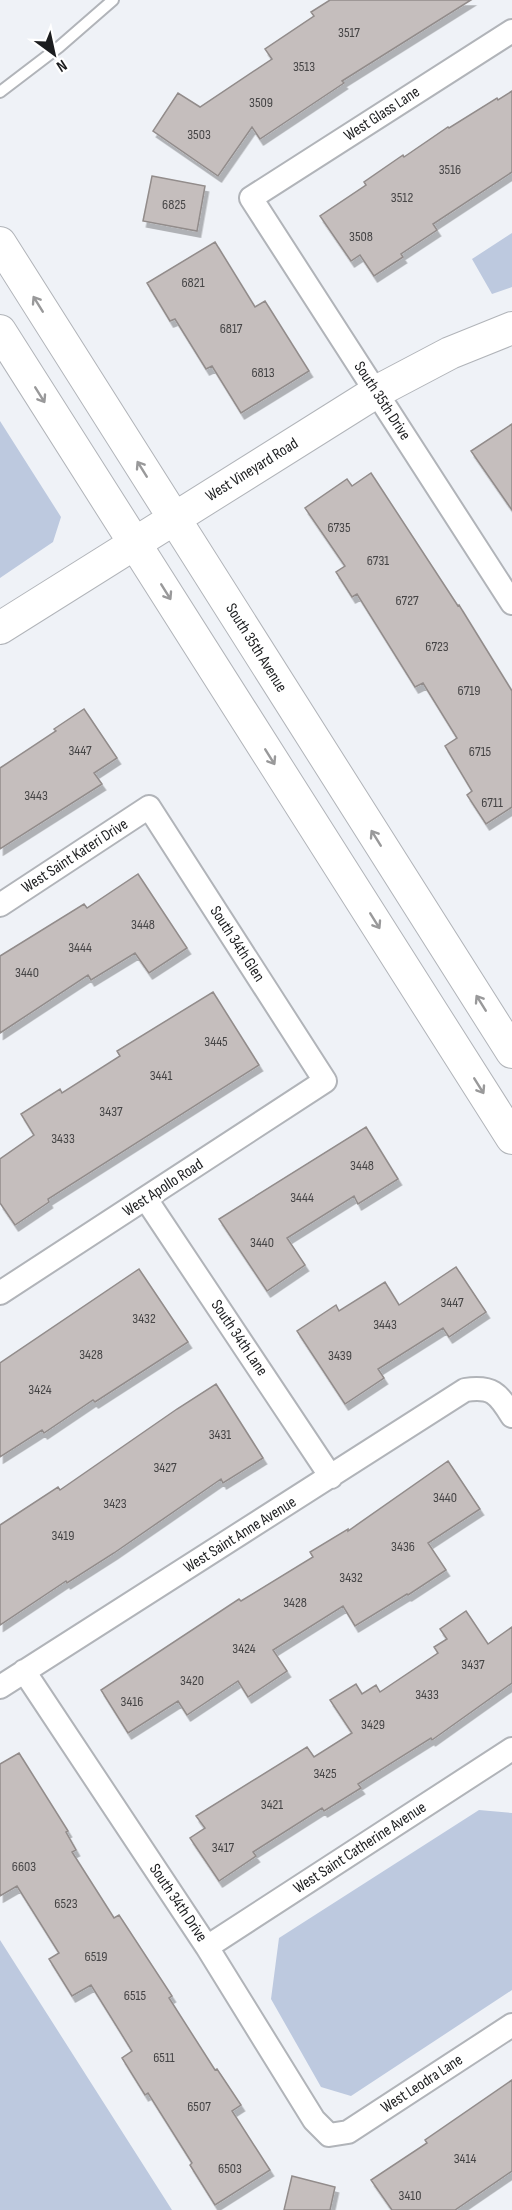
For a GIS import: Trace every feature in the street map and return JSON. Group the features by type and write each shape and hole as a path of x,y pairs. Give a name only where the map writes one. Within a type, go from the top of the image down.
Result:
{"main road":[{"name":"South 35th Avenue","path":"0,243 512,1052"},
{"name":"West Vineyard Road","path":"0,628 376,392 450,353 512,328"},
{"path":"0,331 512,1138"}],"street":[{"name":"West Glass Lane","path":"251,198 512,31"},
{"name":"South 35th Drive","path":"251,198 512,603"},
{"name":"West Saint Kateri Drive","path":"0,905 149,807"},
{"name":"South 34th Glen","path":"149,807 325,1081"},
{"name":"West Apollo Road","path":"0,1293 325,1081"},
{"name":"South 34th Lane","path":"146,1199 332,1477"},
{"name":"West Saint Anne Avenue","path":"0,1688 465,1390 483,1387 501,1397 512,1416"},
{"name":"South 34th Drive","path":"24,1671 207,1947 314,2120 329,2135"},
{"name":"West Saint Catherine Avenue","path":"207,1947 512,1749"},
{"name":"West Leodra Lane","path":"329,2135 348,2132 512,2025"}],"lane":[{"path":"0,92 59,47 113,0"}],"shaded area":[{"path":"512,233 512,287 492,294 472,259"},
{"path":"0,421 61,517 53,542 0,578"},
{"path":"479,1810 512,1813 512,1990 351,2096 321,2087 271,1999 279,1938"},
{"path":"0,1940 172,2210 0,2210"}],"building":[{"path":"330,0 471,0 342,81 344,83 260,139 252,127 218,176 153,131 178,93 200,107 272,59 265,49 314,16 311,12"},
{"path":"512,91 512,172 433,224 437,230 401,254 403,257 374,276 360,255 351,261 320,216 366,185 364,182 403,155 404,157 448,127"},
{"path":"152,176 205,186 197,231 143,221"},
{"path":"215,242 255,307 265,301 309,371 241,413 212,366 206,369 175,319 170,321 147,283"},
{"path":"512,424 512,510 471,451"},
{"path":"371,473 459,605 512,691 512,807 486,824 467,795 472,791 445,746 457,738 423,683 415,687 357,594 352,597 336,572 345,566 305,508 347,479 352,486"},
{"path":"84,709 117,758 94,773 102,784 0,849 0,768 56,731 54,729"},
{"path":"138,874 187,948 149,973 135,953 91,980 88,975 0,1033 0,956 84,904 87,908"},
{"path":"213,992 259,1065 48,1199 49,1202 15,1225 0,1203 0,1159 34,1135 21,1114 60,1089 62,1093 120,1056 117,1051"},
{"path":"366,1127 398,1179 358,1204 354,1196 287,1238 305,1265 267,1291 219,1219"},
{"path":"456,1267 486,1312 449,1337 443,1328 378,1369 384,1378 345,1404 297,1331 336,1305 339,1311 385,1282 399,1305"},
{"path":"139,1269 188,1342 95,1402 93,1400 44,1433 42,1430 0,1457 0,1363"},
{"path":"216,1384 263,1458 223,1483 221,1479 114,1553 67,1583 66,1581 0,1625 0,1525 58,1487 60,1490"},
{"path":"448,1461 480,1509 428,1543 446,1570 355,1626 343,1606 273,1650 287,1671 248,1697 238,1681 187,1715 178,1701 128,1733 101,1690 239,1599 241,1601 313,1557 310,1552 348,1529 348,1531"},
{"path":"466,1611 488,1644 512,1627 512,1683 432,1740 431,1738 358,1784 361,1788 324,1811 322,1808 253,1852 256,1856 219,1881 190,1838 205,1828 196,1816 307,1747 314,1757 352,1733 330,1700 356,1684 362,1694 376,1685 380,1692 438,1653 434,1647 447,1639 440,1629"},
{"path":"19,1753 68,1831 66,1832 76,1850 72,1852 114,1918 119,1915 172,1996 169,1998 215,2070 217,2069 241,2105 232,2111 270,2170 215,2205 190,2165 192,2163 148,2093 145,2095 122,2058 132,2051 91,1985 72,1996 49,1959 59,1953 17,1886 0,1896 0,1764"},
{"path":"512,2080 512,2171 455,2210 392,2210 371,2180 427,2143 425,2140"},
{"path":"292,2176 335,2187 330,2210 284,2210"}]}
